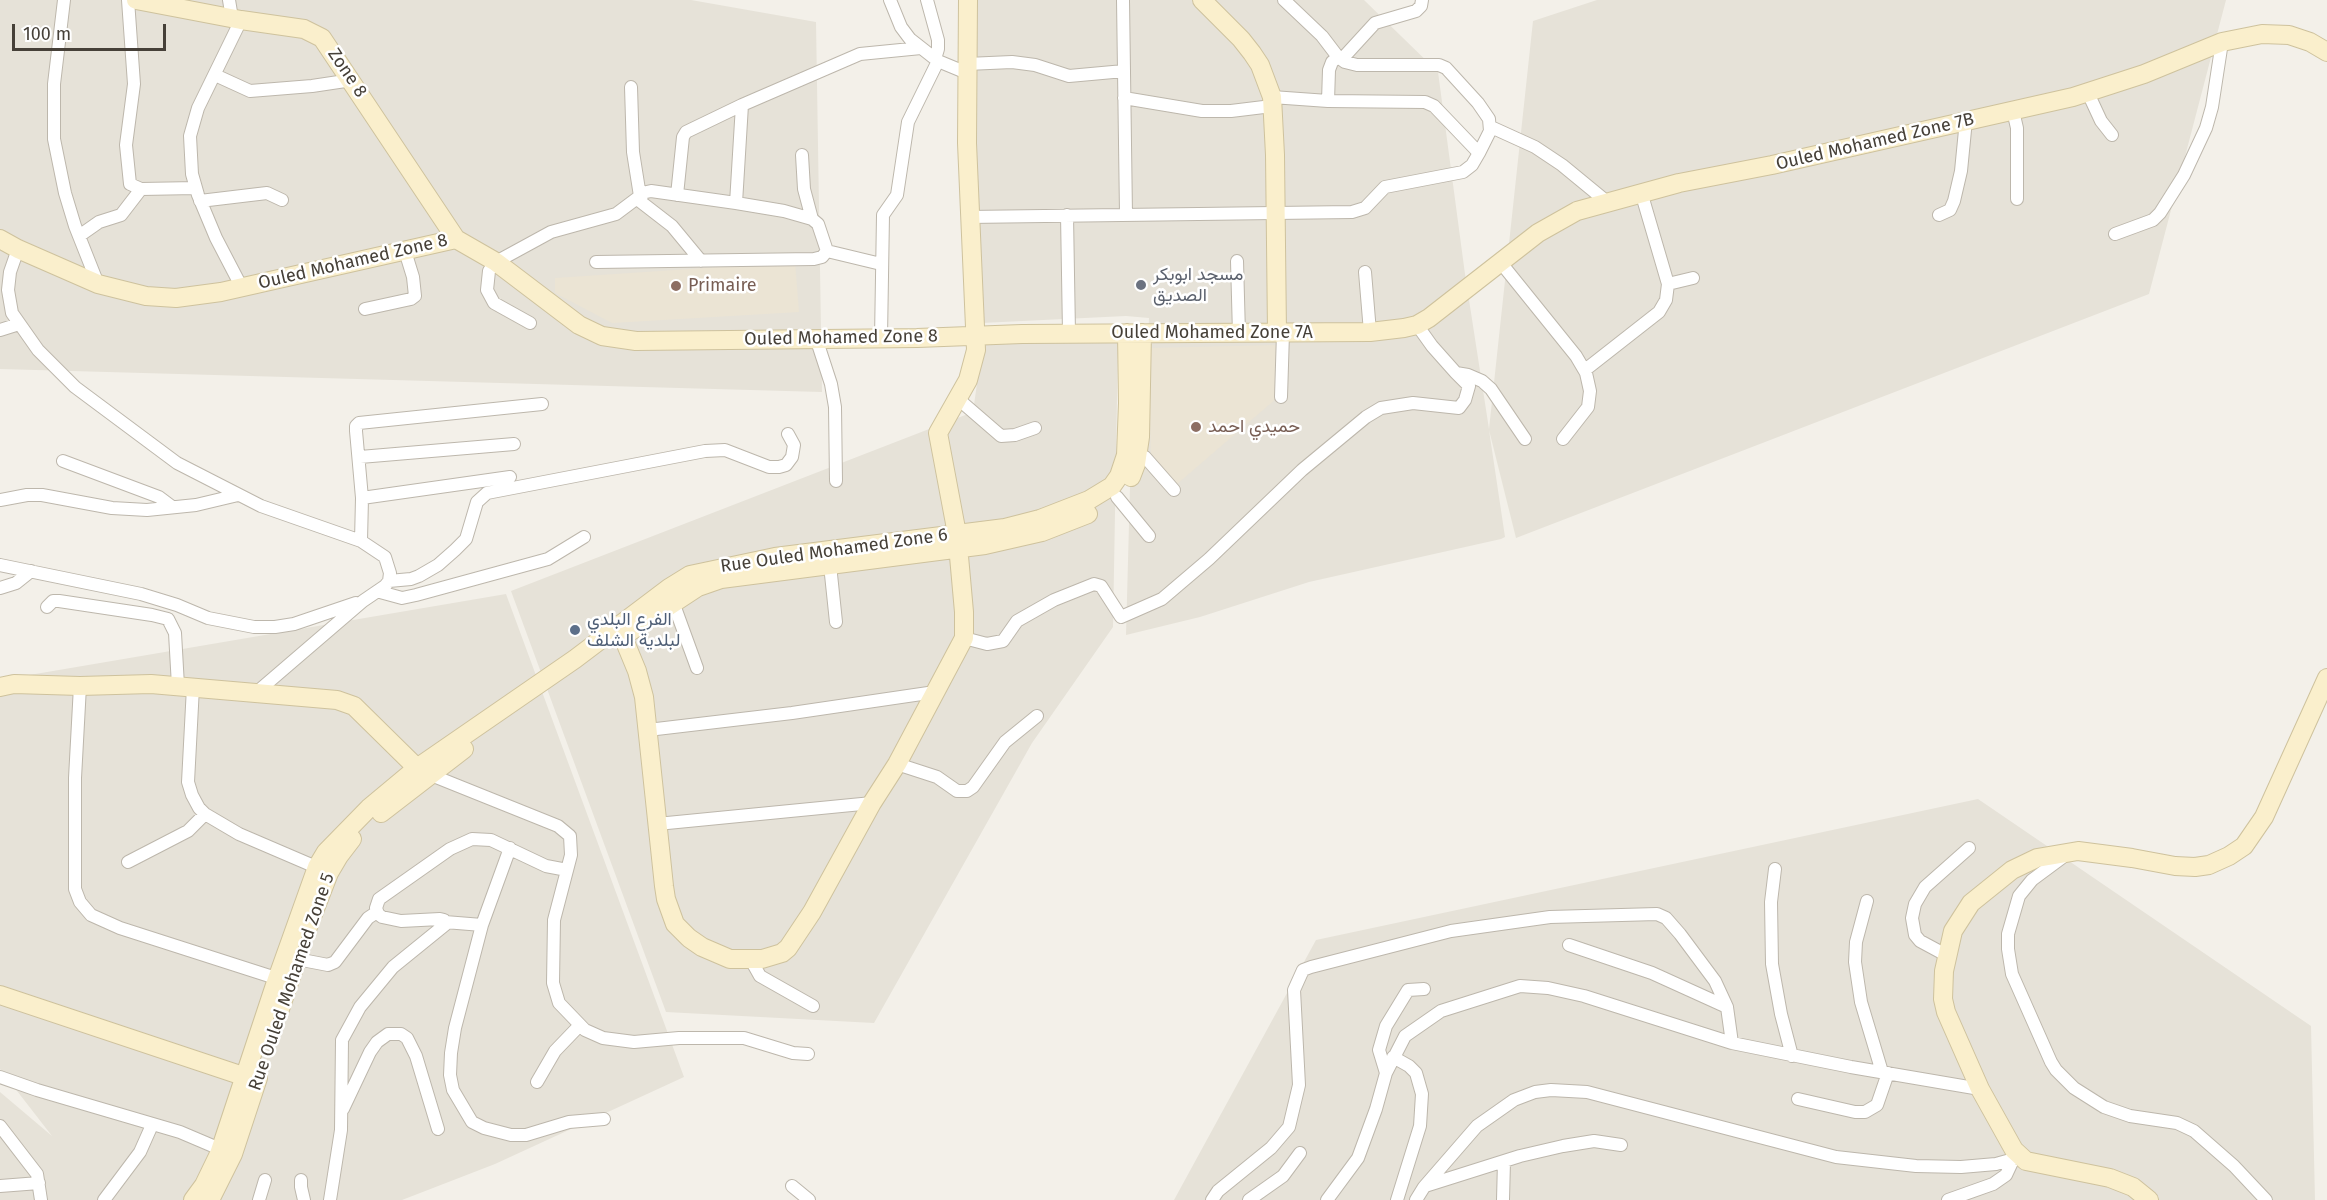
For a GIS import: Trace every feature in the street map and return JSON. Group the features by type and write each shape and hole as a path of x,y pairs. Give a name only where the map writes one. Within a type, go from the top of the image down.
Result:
{"street":[{"path":"64,0 54,84 54,139 65,193 98,284"},
{"path":"128,0 134,90 126,153 130,184 141,189 196,188"},
{"name":"Zone 8","path":"136,0 234,13 313,33 328,43 456,239"},
{"path":"890,0 905,33 937,60 967,69 1012,62 1035,65 1069,76 1124,71"},
{"path":"881,338 882,220 885,211 897,195 908,122 937,60 938,40 927,0"},
{"path":"621,630 644,697 666,899 675,924 702,947 730,958 751,960 773,956 788,948 812,912 872,803 897,764 964,638 958,541 938,433 968,380 974,360 976,335 968,217 968,0"},
{"path":"1123,0 1126,214"},
{"path":"1202,0 1241,39 1260,65 1272,101 1281,397"},
{"path":"968,217 1276,214 1361,210 1385,187 1463,172 1472,165 1491,128 1489,119 1478,103 1442,66 1357,65 1340,58 1322,36 1284,0"},
{"path":"1328,101 1329,68 1376,23 1416,11 1421,6 1422,0"},
{"path":"234,13 215,75 195,115 190,136 192,174 200,201 241,286"},
{"name":"Ouled Mohamed Zone 7B","path":"1444,309 1538,233 1569,214 1641,192 1875,143 2088,93 2144,74 2222,42 2262,34 2289,35 2310,42 2327,52"},
{"path":"2115,234 2153,220 2184,175 2206,128 2212,107 2222,42"},
{"path":"677,195 683,137 686,132 860,54 921,48"},
{"path":"215,75 250,91 352,80"},
{"path":"631,87 633,152 641,202 672,226 701,261"},
{"path":"2088,93 2101,121 2112,135"},
{"path":"1124,98 1202,111 1231,111 1272,101 1417,101 1431,104 1479,153"},
{"path":"736,203 742,105"},
{"path":"2013,111 2017,128 2017,199"},
{"path":"1939,214 1951,209 1954,201 1961,171 1966,120"},
{"path":"1491,128 1535,147 1562,165 1607,202"},
{"path":"802,155 804,189 812,219"},
{"path":"79,236 99,222 121,215 141,189"},
{"path":"530,323 494,303 490,297 487,280 489,271 496,262 551,232 616,214 647,191 784,211 812,219 817,222 827,251"},
{"path":"1585,370 1659,312 1666,300 1668,284 1641,192"},
{"path":"200,201 267,193 282,201"},
{"path":"1067,215 1068,333"},
{"name":"Ouled Mohamed Zone 8","path":"0,239 98,284 146,296 176,298 221,292 456,239 496,262 579,325 610,338 656,342 976,335"},
{"path":"0,565 150,596 208,618 254,627 294,624 363,601 380,592 389,581 390,573 385,557 361,541 261,506 177,463 75,387 38,351 12,313 8,290 10,272 18,249"},
{"path":"365,309 414,298 416,291 405,251"},
{"path":"827,251 881,264"},
{"path":"596,262 814,259 822,257 827,251"},
{"path":"1237,261 1239,333"},
{"path":"1501,263 1585,370 1590,391 1588,406 1563,439"},
{"path":"1365,272 1370,332"},
{"path":"1668,284 1693,278"},
{"name":"Ouled Mohamed Zone 7A","path":"976,335 1370,332 1417,325 1444,309"},
{"path":"0,330 19,324"},
{"path":"964,638 987,644 1004,641 1017,621 1054,600 1096,584 1102,588 1121,616 1162,599 1209,559 1302,470 1366,417 1382,408 1404,404 1425,403 1461,407 1469,386 1432,346 1417,325"},
{"name":"Rue Ouled Mohamed Zone 6","path":"468,746 621,630 669,588 699,572 775,556 1042,532 1086,515 1117,497 1128,484 1139,454 1134,333"},
{"name":"Rue Ouled Mohamed Zone 6","path":"424,771 575,659 698,587 721,579 831,565 958,541 1040,519 1089,500 1112,486 1123,464 1128,437 1134,333"},
{"path":"816,338 829,376 835,407 836,481"},
{"path":"1456,373 1468,375 1486,384 1502,403 1525,439"},
{"path":"957,398 1001,436 1015,435 1035,428"},
{"path":"361,541 362,498 356,426 359,423 542,404"},
{"path":"389,581 419,576 438,565 455,550 466,539 477,502 487,493 705,451 725,450 770,467 779,467 786,465 792,457 794,445 788,434"},
{"path":"360,458 514,444"},
{"path":"1139,454 1145,457 1174,490"},
{"path":"63,461 159,497 171,506"},
{"path":"362,498 510,477"},
{"path":"0,500 27,495 112,508 147,510 196,505 238,495"},
{"path":"1117,497 1149,536"},
{"path":"380,592 402,598 416,595 548,559 584,537"},
{"path":"831,565 836,621"},
{"path":"0,588 16,583 31,571"},
{"path":"47,607 53,601 59,601 152,615 168,620 175,633 185,687 188,782 192,795 205,814 239,834 323,870"},
{"path":"257,692 363,601"},
{"path":"673,602 697,668"},
{"path":"2017,1159 1980,1089 1946,1012 1943,999 1946,955 1960,917 1971,903 1997,880 2037,858 2070,852 2089,852 2183,867 2209,865 2229,856 2244,846 2264,817 2323,704 2327,678"},
{"path":"0,687 14,684 80,686 151,684 347,702 424,771 558,826 566,832 571,840 567,870 554,920 553,983 559,1003 580,1025 603,1038 617,1041 734,1037 793,1053 808,1054"},
{"path":"80,686 75,778 75,889 80,902 91,915 110,924 283,981"},
{"path":"648,730 792,713 936,692"},
{"path":"897,764 937,777 957,791 967,791 973,787 1005,742 1037,716"},
{"name":"Rue Ouled Mohamed Zone 5","path":"283,981 297,959 323,870 326,852 369,808 424,771 468,746"},
{"path":"657,824 872,803"},
{"path":"128,862 188,831 205,814"},
{"path":"482,926 446,922 440,919 389,920 377,912 376,903 463,841 480,838 491,840 546,866 567,870"},
{"path":"1946,955 1920,941 1915,934 1912,918 1915,904 1925,887 1969,848"},
{"path":"510,849 482,926 455,1028 451,1053 451,1083 456,1097 469,1118 484,1128 520,1136 569,1122 604,1119"},
{"path":"2070,852 2032,880 2019,896 2008,934 2012,974 2051,1062 2074,1088 2104,1107 2130,1116 2177,1123 2194,1131 2234,1166 2266,1200"},
{"path":"1775,869 1771,902 1772,964 1781,1014 1792,1056"},
{"name":"Rue Ouled Mohamed Zone 5","path":"210,1200 233,1154 251,1079 323,870"},
{"path":"1798,1099 1855,1112 1865,1112 1877,1105 1885,1073 1860,1002 1855,962 1856,942 1867,901"},
{"path":"297,959 328,964 335,962 368,918 377,912"},
{"path":"1212,1200 1218,1191 1271,1148 1289,1127 1299,1085 1294,990 1304,970 1311,967 1451,931 1550,917 1657,914 1666,918 1680,934 1715,981 1727,1007 1732,1042"},
{"path":"330,1200 341,1113 342,1040 360,1007 393,968 441,930 446,922"},
{"path":"1569,945 1652,973 1727,1007"},
{"path":"751,960 760,976 813,1006"},
{"path":"1327,1200 1358,1158 1386,1073 1406,1036 1442,1011 1520,986 1548,988 1584,996 1732,1042 1792,1056 1980,1089"},
{"path":"1386,1073 1379,1050 1386,1026 1408,990 1424,989"},
{"path":"0,995 251,1079"},
{"path":"537,1082 555,1051 580,1025"},
{"path":"341,1113 377,1042 388,1035 401,1034 407,1038 416,1056 438,1129"},
{"path":"1393,1057 1416,1073 1422,1094 1420,1126 1397,1200"},
{"path":"0,1077 180,1132 220,1149"},
{"name":"Rue Ouled Mohamed Zone 5","path":"193,1200 204,1185 251,1079"},
{"path":"1416,1200 1424,1187 1477,1126 1502,1106 1524,1095 1551,1090 1587,1092 1836,1157 1916,1166 1961,1167 1996,1164 2017,1159 2110,1178 2133,1187 2149,1200"},
{"path":"104,1200 140,1152 152,1125"},
{"path":"0,1126 37,1174 41,1200"},
{"path":"1424,1187 1504,1161 1571,1144 1594,1141 1621,1145"},
{"path":"1249,1200 1283,1176 1300,1153"},
{"path":"1948,1200 1993,1184 2006,1175 2017,1159"},
{"path":"1503,1200 1504,1161"},
{"path":"260,1200 265,1180"},
{"path":"301,1180 304,1200"},
{"path":"0,1186 39,1183"},
{"path":"792,1186 808,1200"}],"shaded area":[{"path":"0,0 691,0 816,22 822,392 0,369"},
{"path":"974,0 1364,0 1438,72 1465,274 1489,429 1533,21 1597,0 2226,0 2149,294 1516,538 1489,430 1505,537 1309,582 1200,617 1126,635 1130,487 1143,443 1149,318 1126,316 981,323 969,213"},
{"name":"Primaire","path":"795,262 799,312 612,323 555,293 555,278"},
{"path":"983,341 1118,341 1113,627 1032,743 874,1023 666,1012 511,591 973,412"},
{"name":"حميدي احمد","path":"1279,345 1277,398 1176,485 1151,457 1148,348"},
{"path":"506,594 684,1077 495,1164 402,1200 0,1200 0,1092 52,1136 0,1069 0,680"},
{"path":"1978,799 2311,1026 2315,1200 1174,1200 1316,940"}],"place":[{"name":"مسجد ابوبكر الصديق","path":"1141,285"},
{"name":"Primaire","path":"676,286"},
{"name":"حميدي احمد","path":"1196,427"},
{"name":"الفرع البلدي لبلدية الشلف","path":"575,630"}]}
